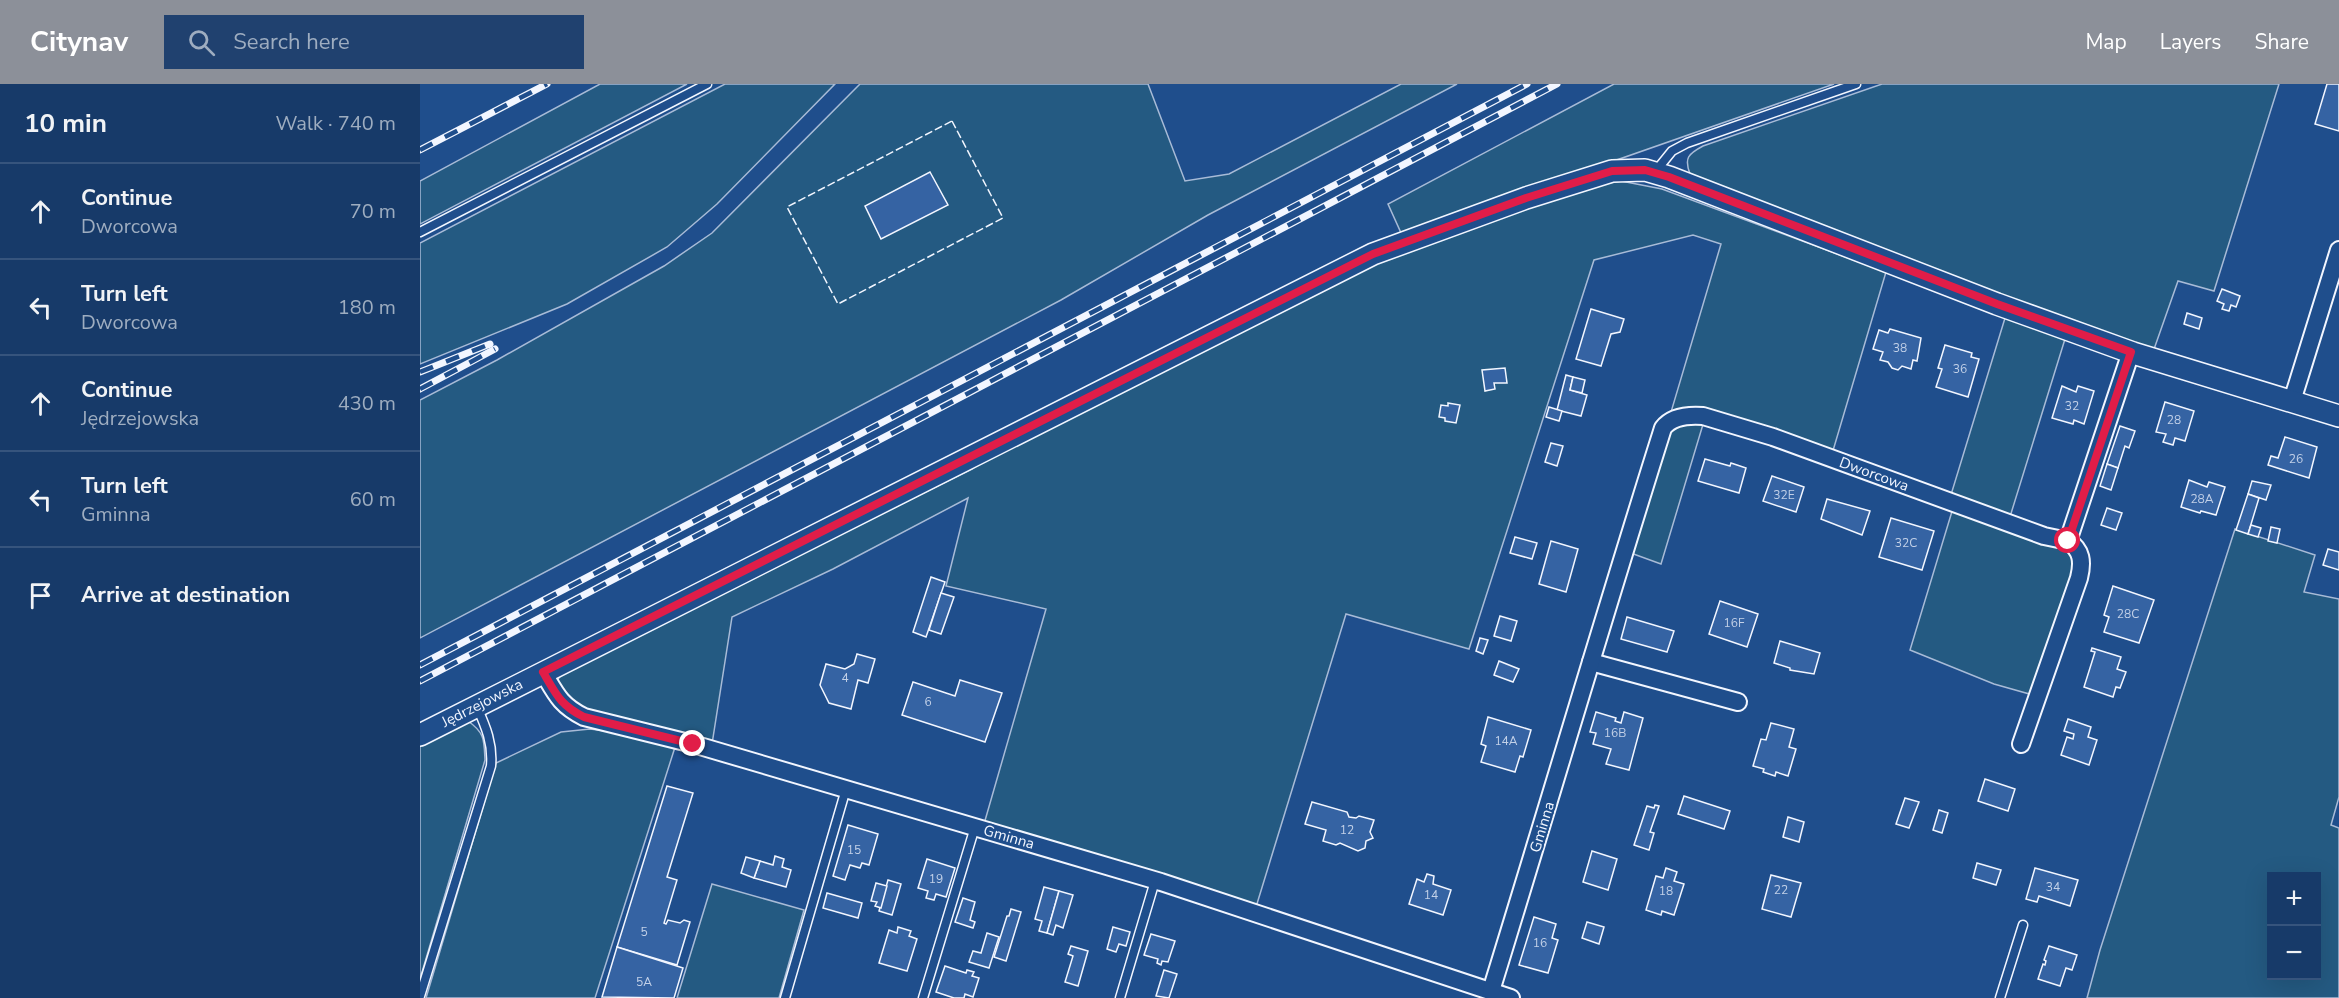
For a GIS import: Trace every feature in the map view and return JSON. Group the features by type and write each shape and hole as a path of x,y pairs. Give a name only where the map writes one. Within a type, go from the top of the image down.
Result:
{"street":[{"name":"Jędrzejowska","path":"420,735 1373,254 1526,198 1602,174 1633,169 1654,172"},
{"path":"1654,172 1997,304 2131,352 2339,416"},
{"path":"2292,401 2339,250"},
{"path":"2021,744 2082,566 2081,557 2075,546 2068,541 2131,352"},
{"name":"Dworcowa","path":"1678,417 1703,416 1764,434 2044,536 2068,541"},
{"name":"Gminna","path":"1491,991 1633,519 1663,428 1668,422 1678,417"},
{"path":"1591,662 1738,702"},
{"name":"Gminna","path":"543,672 560,702 584,717 693,744 1155,881 1511,998"}],"lane":[{"path":"420,232 707,84"},
{"path":"1654,172 1672,151 1687,143 1857,84"},
{"path":"420,996 490,766 492,752 488,731 477,706"},
{"path":"784,998 846,789"},
{"path":"923,998 975,827"},
{"path":"1120,998 1155,881"},
{"path":"2000,998 2023,925"}],"shaded area":[{"path":"600,84 687,84 420,224 420,181"},
{"path":"725,84 835,84 717,204 667,247 567,304 420,364 420,243"},
{"path":"860,84 1148,84 1185,181 1229,174 1401,84 1457,84 1208,215 1061,300 420,638 420,400 497,360 664,266 712,233"},
{"path":"1614,84 1834,84 1402,235 1388,204"},
{"path":"1882,84 2279,84 2214,291 2178,281 2153,352 2098,333 1690,174 1687,164 1689,157 1703,146"},
{"path":"1621,181 1662,189 1886,272 1832,454 1721,413 1695,407 1671,412 1721,244 1693,235 1594,260 1469,649 1346,614 1256,907 984,824 1046,609 946,586 968,498 833,569 732,617 712,744 587,711 566,699 557,683 564,672 972,469 1370,266 1589,186"},
{"path":"2005,318 2065,339 2009,520 1950,498"},
{"path":"1704,421 1661,564 1628,552 1666,437 1678,424"},
{"path":"1953,508 2053,543 2070,551 2076,563 2033,695 1994,684 1910,650"},
{"path":"2235,529 2315,555 2304,592 2339,599 2339,797 2331,825 2339,828 2339,998 2087,998 2100,950"},
{"path":"468,721 481,733 485,760 420,979 420,745"},
{"path":"590,729 676,744 595,998 426,998 496,763 561,732"},
{"path":"712,884 804,910 779,998 677,998"}],"building":[{"path":"2327,84 2339,84 2339,131 2315,124"},
{"path":"930,172 948,205 881,239 865,206"},
{"path":"2222,289 2240,296 2236,307 2231,305 2229,311 2222,309 2224,304 2217,301"},
{"path":"1591,309 1624,319 1620,332 1611,334 1601,366 1576,359"},
{"path":"2187,313 2202,318 2199,329 2184,324"},
{"path":"1890,329 1921,338 1917,361 1913,360 1911,369 1902,366 1898,370 1892,368 1888,362 1880,360 1883,352 1873,349 1879,330 1888,333"},
{"path":"1945,345 1972,353 1971,357 1979,359 1968,397 1936,387 1942,369 1938,368"},
{"path":"1505,368 1507,383 1494,383 1495,389 1485,391 1482,370"},
{"path":"1566,375 1573,377 1570,390 1587,395 1581,416 1557,410"},
{"path":"1573,377 1585,380 1582,393 1570,390"},
{"path":"2062,386 2076,392 2078,386 2094,391 2084,424 2074,420 2073,424 2052,418"},
{"path":"2165,402 2194,411 2185,441 2175,438 2173,445 2163,442 2166,434 2156,432"},
{"path":"1448,403 1460,405 1456,423 1439,417 1441,405 1448,406"},
{"path":"1549,407 1562,411 1559,421 1546,417"},
{"path":"2120,426 2135,431 2129,448 2125,446 2118,468 2107,464"},
{"path":"2285,437 2317,447 2309,478 2268,465 2271,456 2278,458"},
{"path":"1551,443 1563,446 1557,466 1545,462"},
{"path":"1705,459 1746,468 1739,493 1698,481"},
{"path":"2107,464 2118,468 2111,490 2100,486"},
{"path":"1772,476 1804,487 1796,512 1763,501"},
{"path":"2189,480 2207,487 2209,482 2225,487 2216,515 2181,507"},
{"path":"2252,481 2271,485 2266,500 2248,494"},
{"path":"2248,494 2259,498 2248,534 2236,530"},
{"path":"1827,499 1870,511 1862,535 1821,519"},
{"path":"2107,508 2122,513 2116,530 2101,525"},
{"path":"1891,518 1934,531 1922,570 1879,557"},
{"path":"2251,525 2261,528 2258,537 2248,534"},
{"path":"2271,527 2280,529 2277,543 2268,541"},
{"path":"1515,537 1537,543 1532,559 1510,553"},
{"path":"1551,541 1578,549 1566,592 1539,584"},
{"path":"2328,549 2339,552 2339,570 2323,565"},
{"path":"931,577 945,582 926,637 913,632"},
{"path":"2113,586 2154,600 2139,643 2104,632 2109,617 2104,615"},
{"path":"941,593 954,597 941,634 929,630"},
{"path":"1720,601 1758,614 1747,647 1709,634"},
{"path":"1500,616 1517,621 1511,641 1494,636"},
{"path":"1627,617 1674,631 1667,652 1621,639"},
{"path":"1480,638 1488,640 1483,654 1476,651"},
{"path":"1780,641 1820,653 1814,674 1790,670 1790,668 1774,663"},
{"path":"2092,648 2121,657 2117,669 2126,672 2120,688 2116,687 2113,697 2084,687 2095,652 2091,651"},
{"path":"857,654 875,659 868,683 858,680 851,709 829,703 820,685 826,664 845,669 854,664"},
{"path":"1499,661 1519,669 1513,682 1494,675"},
{"path":"960,680 1002,693 985,742 902,715 913,682 955,696"},
{"path":"1596,712 1616,718 1615,721 1621,723 1624,712 1643,718 1629,770 1606,764 1611,749 1593,744 1596,733 1590,732"},
{"path":"1488,717 1531,730 1523,757 1520,756 1515,772 1481,762 1486,746 1481,744"},
{"path":"2068,719 2091,727 2088,737 2097,740 2089,765 2061,755 2067,737 2073,739 2074,734 2064,731"},
{"path":"1771,723 1794,729 1789,747 1796,749 1788,776 1776,772 1775,776 1763,772 1764,769 1753,766 1761,739 1766,740"},
{"path":"1985,779 2015,789 2008,811 1978,801"},
{"path":"667,786 693,793 667,877 677,880 664,923 666,924 668,920 680,923 684,920 690,922 677,965 617,947"},
{"path":"1684,796 1730,811 1724,829 1678,814"},
{"path":"1905,798 1919,802 1909,828 1896,824"},
{"path":"1312,802 1347,812 1349,817 1359,816 1374,820 1370,832 1373,838 1366,841 1365,848 1358,851 1340,843 1336,845 1323,841 1326,830 1305,824"},
{"path":"1655,805 1659,806 1650,832 1654,833 1649,850 1634,845 1647,806 1654,808"},
{"path":"1939,810 1948,813 1942,833 1933,830"},
{"path":"1788,817 1804,822 1799,842 1783,837"},
{"path":"848,825 878,834 869,865 862,863 860,868 850,865 845,880 833,876"},
{"path":"1592,851 1617,859 1608,890 1583,882"},
{"path":"775,856 784,859 782,867 791,870 786,887 754,878 760,861 773,865"},
{"path":"746,857 760,861 754,878 741,873"},
{"path":"927,859 955,868 946,897 936,894 934,900 926,898 928,891 918,888"},
{"path":"1977,863 2001,870 1996,885 1973,878"},
{"path":"1666,868 1677,872 1674,881 1684,884 1674,915 1662,911 1661,915 1646,910 1656,876 1663,878"},
{"path":"2035,868 2078,880 2070,906 2039,896 2037,902 2026,899"},
{"path":"1427,874 1434,876 1433,884 1451,890 1443,915 1409,904 1417,879 1424,882"},
{"path":"1771,875 1801,883 1791,917 1762,909"},
{"path":"888,880 901,884 892,915 879,911"},
{"path":"876,883 887,886 881,908 875,906 877,902 871,901"},
{"path":"1044,887 1059,891 1047,933 1039,931 1042,921 1035,919"},
{"path":"1059,891 1073,895 1063,928 1056,925 1053,935 1047,933"},
{"path":"827,893 862,903 858,918 823,908"},
{"path":"963,898 975,902 970,920 975,922 973,928 955,922"},
{"path":"1011,909 1021,912 1006,961 994,957"},
{"path":"1534,917 1556,924 1552,938 1558,940 1548,973 1519,965"},
{"path":"1587,922 1604,927 1599,944 1582,938"},
{"path":"898,927 911,931 909,936 917,939 907,971 879,963 889,930 897,933"},
{"path":"1113,927 1130,932 1126,946 1119,944 1116,952 1107,949"},
{"path":"987,933 999,937 989,968 969,962 973,951 981,953"},
{"path":"1151,934 1175,941 1168,962 1162,961 1161,965 1157,963 1158,959 1144,955"},
{"path":"1071,946 1088,951 1078,986 1065,982 1073,956 1068,954"},
{"path":"2049,946 2077,955 2072,970 2066,968 2060,986 2038,979 2043,964 2045,965 2044,960"},
{"path":"617,947 683,968 674,998 602,997"},
{"path":"945,966 966,973 967,970 974,972 972,976 979,978 973,997 965,994 964,998 954,998 936,992"},
{"path":"1164,970 1177,974 1169,998 1156,996"}],"railway":[{"path":"420,150 547,84"},
{"path":"420,665 1527,84"},
{"path":"420,681 1557,84"},
{"path":"420,372 490,344"},
{"path":"420,389 495,349"}],"fence":[{"path":"952,121 1003,218 838,304 787,207 952,121"}],"route":[{"path":"693,744 584,717 560,702 543,672 1373,254 1526,198 1612,171 1645,170 1669,177 1997,304 2131,352 2068,541"}]}
